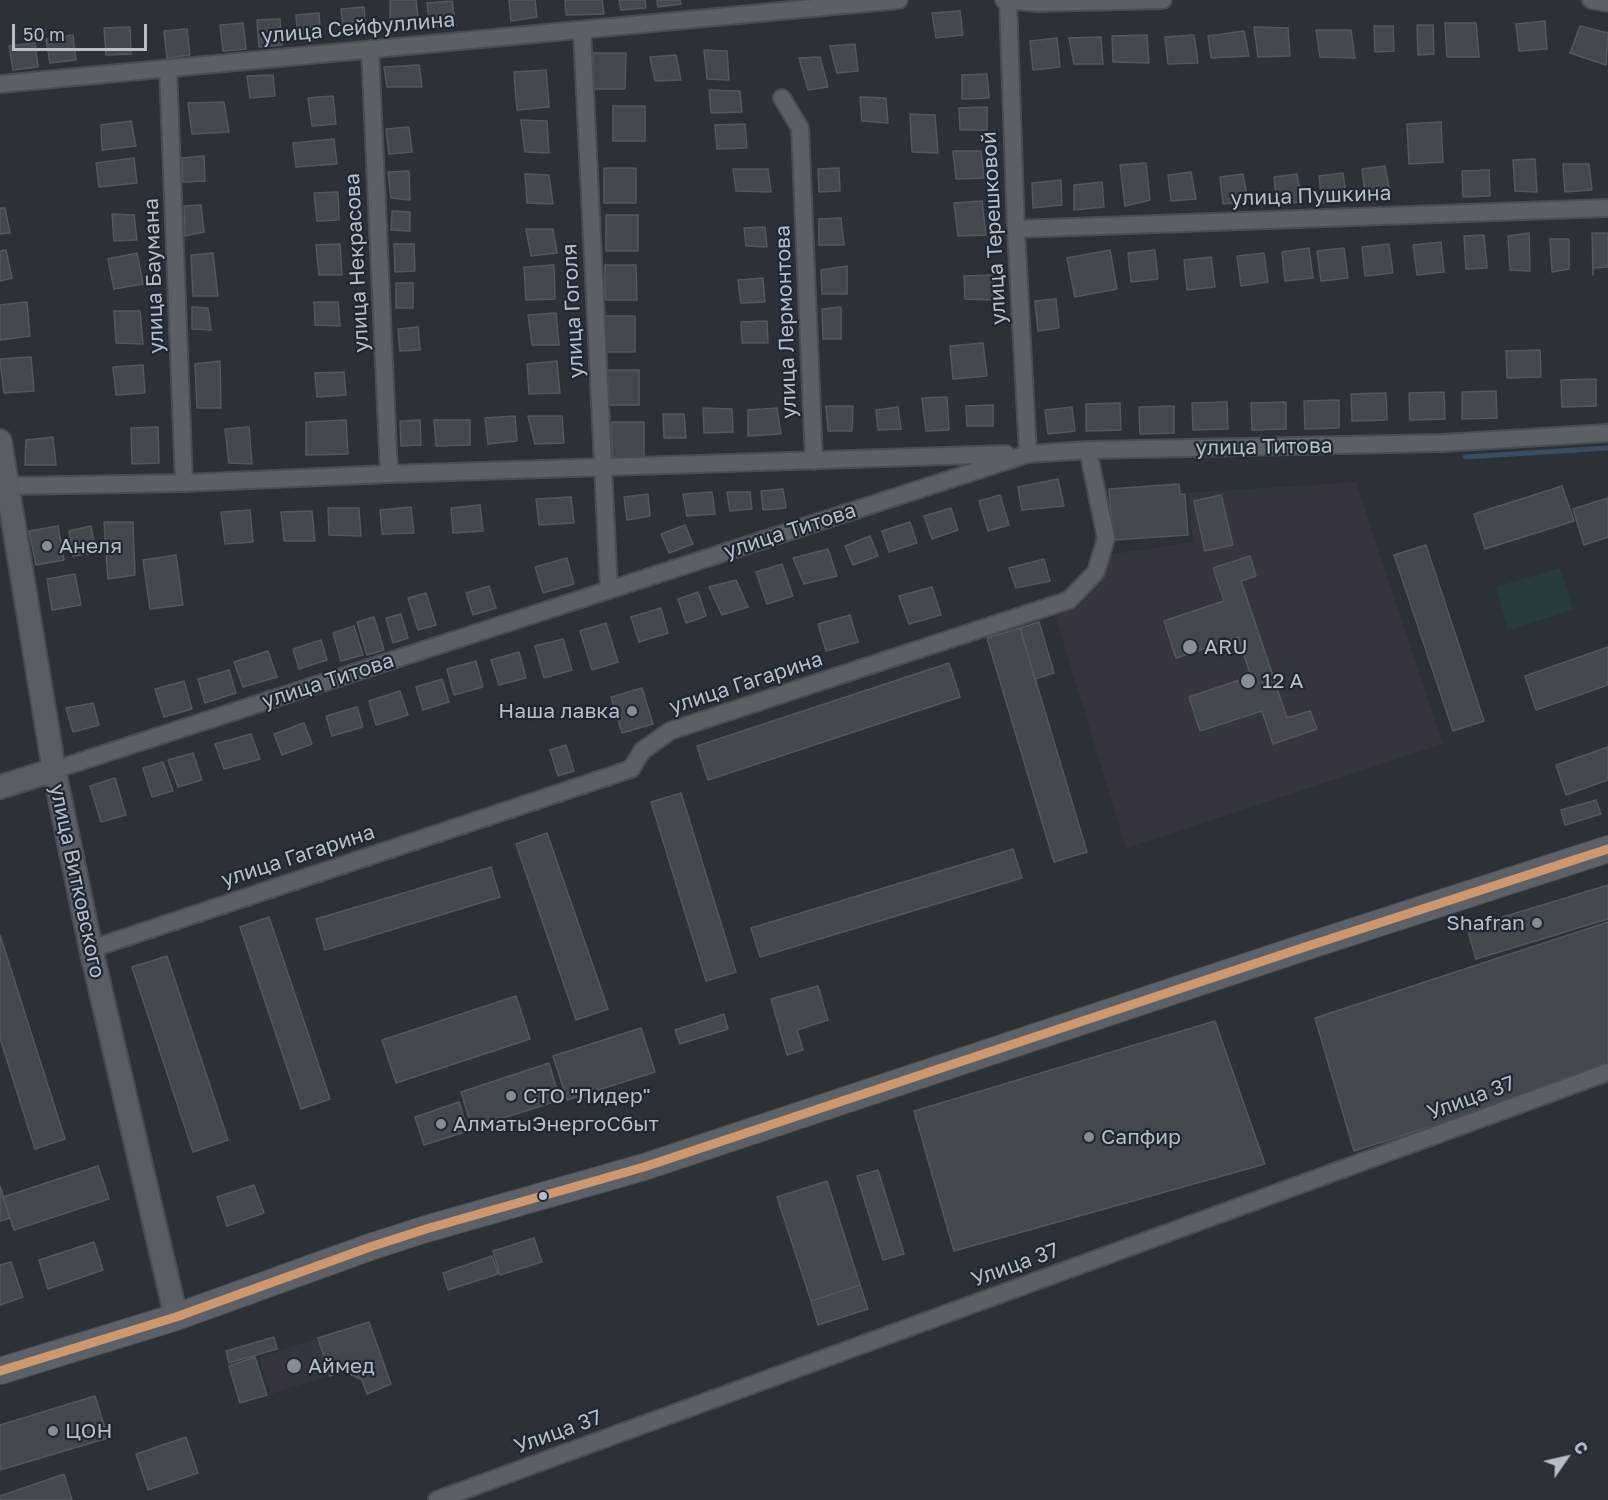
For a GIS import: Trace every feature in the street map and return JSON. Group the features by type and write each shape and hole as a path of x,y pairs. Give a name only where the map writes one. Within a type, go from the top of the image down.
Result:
{"main road":[{"path":"0,1371 176,1317 370,1247 644,1167 1308,946 1608,849"}],"street":[{"name":"улица Сейфуллина","path":"0,84 899,0"},
{"path":"1006,0 1038,3 1163,0"},
{"name":"улица Терешковой","path":"1006,0 1028,454"},
{"path":"1592,0 1608,3"},
{"name":"улица Гоголя","path":"582,30 609,590"},
{"name":"улица Некрасова","path":"370,49 389,474"},
{"name":"улица Баумана","path":"168,68 184,483"},
{"name":"улица Лермонтова","path":"782,98 800,128 814,461"},
{"name":"улица Пушкина","path":"1016,229 1608,208"},
{"name":"улица Титова","path":"0,788 1028,454 1088,450 1442,443 1608,433"},
{"name":"улица Витковского","path":"0,441 54,770 91,949 176,1317"},
{"name":"улица Гагарина","path":"91,949 631,769 642,751 670,731 1069,600 1096,572 1106,538 1088,450"},
{"path":"8,486 184,483 389,474 1028,454"},
{"name":"Улица 37","path":"437,1500 1608,1072"}],"shaded area":[{"name":"12 А","path":"1356,482 1443,744 1126,848 1056,618 1103,577 1107,555 1193,542 1188,493"},
{"path":"1560,568 1573,610 1508,630 1496,587"},
{"name":"Аймед","path":"318,1338 330,1375 271,1394 259,1358"}],"building":[{"path":"390,0 416,0 419,26 390,27"},
{"path":"509,0 535,0 537,17 511,21"},
{"path":"565,0 602,0 604,14 566,15"},
{"path":"619,0 645,0 646,8 621,10"},
{"path":"657,0 680,0 681,4 658,7"},
{"path":"452,1 456,26 430,28 427,3"},
{"path":"364,7 366,33 344,35 341,9"},
{"path":"960,11 963,35 936,38 932,13"},
{"path":"319,13 321,39 298,41 296,15"},
{"path":"280,19 282,45 259,47 257,20"},
{"path":"1545,21 1547,49 1519,51 1516,24"},
{"path":"243,23 246,49 223,51 220,25"},
{"path":"1445,23 1476,23 1479,57 1447,57"},
{"path":"1417,25 1433,25 1434,54 1418,55"},
{"path":"1374,26 1393,26 1394,51 1375,52"},
{"path":"1580,26 1608,33 1606,65 1570,53"},
{"path":"130,27 131,54 106,55 104,28"},
{"path":"1254,27 1288,28 1290,56 1258,57"},
{"path":"187,29 190,55 167,58 164,31"},
{"path":"1316,30 1351,30 1355,58 1320,57"},
{"path":"1244,31 1249,56 1211,58 1208,36"},
{"path":"73,35 76,60 50,63 46,39"},
{"path":"1147,35 1149,63 1113,62 1112,36"},
{"path":"1194,35 1198,63 1168,64 1165,37"},
{"path":"1101,37 1103,64 1074,64 1069,38"},
{"path":"1057,38 1060,67 1033,70 1030,41"},
{"path":"35,43 38,67 13,70 9,46"},
{"path":"855,44 858,71 837,73 830,46"},
{"path":"704,50 727,51 729,80 707,79"},
{"path":"593,53 626,53 625,89 594,89"},
{"path":"676,55 681,80 655,81 650,57"},
{"path":"820,57 828,87 808,90 799,58"},
{"path":"419,65 422,87 387,87 384,67"},
{"path":"546,70 549,107 517,110 514,72"},
{"path":"987,74 989,98 962,99 962,75"},
{"path":"273,75 275,96 250,98 247,76"},
{"path":"709,90 740,91 742,112 711,113"},
{"path":"333,96 336,124 312,126 308,98"},
{"path":"860,97 886,98 888,123 862,121"},
{"path":"224,102 229,132 192,134 188,103"},
{"path":"613,106 645,106 645,141 613,141"},
{"path":"987,107 987,130 960,130 959,108"},
{"path":"910,114 935,115 938,153 912,152"},
{"path":"521,120 547,121 549,153 525,152"},
{"path":"131,121 136,146 102,150 101,125"},
{"path":"1441,122 1443,162 1409,164 1407,124"},
{"path":"745,124 747,148 717,149 715,125"},
{"path":"409,127 412,152 389,154 386,129"},
{"path":"334,139 337,164 296,167 293,143"},
{"path":"953,151 981,151 984,178 956,179"},
{"path":"204,156 205,181 183,182 182,158"},
{"path":"134,158 137,183 99,187 96,163"},
{"path":"1535,159 1537,192 1515,191 1513,160"},
{"path":"1146,163 1150,200 1125,206 1120,165"},
{"path":"1563,164 1589,164 1592,190 1565,192"},
{"path":"1385,166 1390,193 1365,195 1362,169"},
{"path":"604,168 636,168 636,203 604,203"},
{"path":"839,168 840,191 819,192 818,169"},
{"path":"733,169 768,169 771,192 736,191"},
{"path":"1489,170 1490,196 1463,197 1462,171"},
{"path":"409,171 410,200 391,198 388,172"},
{"path":"1191,172 1196,199 1171,201 1168,175"},
{"path":"1343,173 1347,201 1322,203 1319,176"},
{"path":"525,174 549,175 553,204 527,203"},
{"path":"1243,174 1248,202 1223,204 1220,177"},
{"path":"1297,174 1302,202 1277,204 1274,177"},
{"path":"1061,180 1062,205 1033,208 1032,183"},
{"path":"1102,182 1104,207 1074,210 1074,185"},
{"path":"338,192 339,220 317,221 314,193"},
{"path":"982,201 986,235 958,236 954,203"},
{"path":"201,205 204,232 185,236 184,206"},
{"path":"0,208 5,208 10,233 0,234"},
{"path":"392,211 410,212 410,231 391,230"},
{"path":"112,214 134,215 137,240 114,241"},
{"path":"606,215 638,215 638,251 606,251"},
{"path":"841,218 844,245 819,245 819,219"},
{"path":"765,227 767,247 746,246 744,228"},
{"path":"526,229 553,229 557,253 531,256"},
{"path":"1529,233 1530,271 1510,270 1508,236"},
{"path":"1592,233 1608,233 1608,267 1593,268 1593,275"},
{"path":"1484,235 1487,268 1466,269 1464,236"},
{"path":"1550,239 1569,239 1569,269 1552,272"},
{"path":"1441,242 1444,272 1417,275 1413,245"},
{"path":"340,244 342,275 319,275 316,245"},
{"path":"394,244 414,244 415,271 395,272"},
{"path":"1389,244 1393,273 1365,276 1362,247"},
{"path":"1309,248 1313,278 1285,281 1282,252"},
{"path":"1344,248 1348,278 1321,281 1317,251"},
{"path":"6,250 12,278 0,281 0,251"},
{"path":"1110,250 1117,289 1075,297 1067,258"},
{"path":"1155,250 1158,279 1131,282 1128,253"},
{"path":"137,253 143,284 114,289 108,259"},
{"path":"213,253 218,296 193,296 191,255"},
{"path":"1264,253 1268,282 1241,286 1237,256"},
{"path":"1211,257 1215,287 1187,290 1184,260"},
{"path":"554,265 555,299 526,300 524,267"},
{"path":"605,265 636,265 637,300 605,300"},
{"path":"847,266 847,294 822,294 821,270"},
{"path":"994,275 995,300 965,299 964,276"},
{"path":"763,278 765,302 741,303 738,280"},
{"path":"396,283 413,283 413,308 396,308"},
{"path":"1056,299 1059,328 1038,331 1035,301"},
{"path":"27,302 30,336 0,340 0,305"},
{"path":"314,302 338,302 340,326 315,325"},
{"path":"192,307 208,308 211,330 192,329"},
{"path":"841,307 841,339 823,339 822,309"},
{"path":"114,311 140,311 143,344 116,343"},
{"path":"556,313 559,345 532,345 528,315"},
{"path":"603,316 635,316 635,352 603,352"},
{"path":"767,321 768,343 742,343 741,322"},
{"path":"418,327 420,350 400,351 398,329"},
{"path":"983,343 987,376 953,379 950,346"},
{"path":"1540,350 1541,377 1507,378 1506,351"},
{"path":"31,357 34,391 4,393 0,359"},
{"path":"220,361 221,408 197,408 195,364"},
{"path":"557,361 560,393 529,394 527,364"},
{"path":"143,365 145,393 116,395 113,367"},
{"path":"607,370 639,370 639,405 607,405"},
{"path":"344,372 346,395 317,397 315,373"},
{"path":"1596,379 1596,406 1562,407 1561,380"},
{"path":"1496,391 1497,418 1462,419 1462,392"},
{"path":"1444,392 1445,419 1410,420 1409,393"},
{"path":"1386,393 1387,420 1352,421 1351,394"},
{"path":"947,397 949,430 926,431 922,398"},
{"path":"1339,400 1339,428 1305,429 1304,401"},
{"path":"1227,402 1228,429 1193,430 1192,403"},
{"path":"1286,402 1286,429 1252,430 1251,403"},
{"path":"1120,403 1121,430 1086,431 1086,404"},
{"path":"993,405 993,426 967,426 966,406"},
{"path":"826,406 853,406 852,431 828,431"},
{"path":"1174,406 1174,433 1140,434 1139,407"},
{"path":"898,407 901,429 878,430 876,410"},
{"path":"1072,407 1075,431 1048,434 1045,410"},
{"path":"703,408 732,409 733,432 704,433"},
{"path":"777,408 781,434 748,436 748,410"},
{"path":"663,414 684,414 686,438 664,438"},
{"path":"515,416 517,441 488,444 485,418"},
{"path":"528,416 562,416 564,443 535,444"},
{"path":"346,420 348,454 306,455 306,422"},
{"path":"420,420 421,445 401,446 400,421"},
{"path":"434,420 470,420 470,445 436,446"},
{"path":"612,422 644,422 644,458 612,458"},
{"path":"158,427 159,463 132,464 131,428"},
{"path":"249,427 252,464 229,463 225,429"},
{"path":"53,437 56,465 25,465 26,440"},
{"path":"1058,479 1064,506 1022,510 1018,487"},
{"path":"1179,484 1180,495 1185,494 1188,535 1113,540 1109,489"},
{"path":"1562,486 1574,521 1485,549 1474,514"},
{"path":"783,489 786,508 763,510 761,491"},
{"path":"712,492 715,514 687,516 683,494"},
{"path":"727,492 750,492 752,509 730,511"},
{"path":"648,494 650,516 627,520 624,497"},
{"path":"1000,495 1009,525 988,531 979,501"},
{"path":"1221,495 1233,545 1205,551 1194,501"},
{"path":"571,497 574,523 539,525 536,499"},
{"path":"1608,498 1608,537 1584,545 1573,509"},
{"path":"480,505 483,531 453,533 451,508"},
{"path":"411,507 414,533 382,534 380,510"},
{"path":"328,508 359,508 361,536 329,535"},
{"path":"951,508 958,530 932,539 924,516"},
{"path":"250,510 253,542 225,544 221,512"},
{"path":"312,511 315,541 284,541 281,512"},
{"path":"104,522 133,522 135,575 108,579"},
{"path":"910,522 917,543 889,552 882,531"},
{"path":"685,525 693,544 669,553 661,534"},
{"name":"Анеля","path":"58,526 64,560 36,565 29,531"},
{"path":"91,526 96,553 73,556 69,531"},
{"path":"870,536 878,556 853,565 845,546"},
{"path":"1426,545 1484,721 1453,731 1394,555"},
{"path":"828,549 837,576 804,584 793,558"},
{"path":"176,555 183,605 150,609 143,560"},
{"name":"ARU","path":"1250,556 1256,576 1241,581 1287,718 1310,711 1317,729 1273,744 1262,711 1200,731 1189,697 1251,676 1238,637 1176,658 1164,621 1224,601 1213,568"},
{"path":"567,558 574,584 543,593 535,567"},
{"path":"1044,559 1050,581 1016,588 1009,568"},
{"path":"782,564 793,596 767,604 756,572"},
{"path":"75,574 81,605 52,610 47,579"},
{"path":"736,580 748,607 722,615 709,587"},
{"path":"489,586 496,608 473,615 466,593"},
{"path":"932,587 941,615 909,624 899,596"},
{"path":"698,592 706,616 686,623 678,599"},
{"path":"426,593 436,625 418,630 408,598"},
{"path":"661,608 668,633 639,642 631,617"},
{"path":"401,614 408,638 393,643 386,618"},
{"path":"850,615 858,642 826,651 818,624"},
{"path":"374,617 384,650 367,655 357,622"},
{"path":"1039,622 1054,673 1035,679 1020,628"},
{"path":"606,623 618,662 592,670 580,631"},
{"path":"354,626 363,655 341,661 333,633"},
{"path":"1020,628 1087,852 1054,862 987,638"},
{"path":"563,639 572,670 544,678 535,646"},
{"path":"321,640 327,660 299,669 293,649"},
{"path":"1608,647 1608,685 1536,710 1525,676"},
{"path":"268,651 277,677 243,687 234,662"},
{"path":"519,652 526,678 499,685 491,660"},
{"path":"476,661 483,687 454,695 447,669"},
{"path":"949,663 960,697 708,780 697,746"},
{"path":"229,670 236,693 205,703 198,679"},
{"path":"442,679 449,702 423,710 416,687"},
{"path":"184,681 192,709 164,717 155,689"},
{"name":"Наша лавка","path":"642,688 653,724 622,733 611,697"},
{"path":"400,691 408,715 376,725 369,701"},
{"path":"93,703 99,725 73,732 66,708"},
{"path":"357,707 363,727 332,736 326,716"},
{"path":"304,723 312,744 282,755 274,734"},
{"path":"251,734 260,759 224,769 215,744"},
{"path":"566,745 574,771 558,776 550,750"},
{"path":"1608,747 1608,780 1566,795 1556,765"},
{"path":"193,753 202,780 178,787 168,760"},
{"path":"163,762 173,791 152,797 143,768"},
{"path":"115,778 126,815 101,822 90,786"},
{"path":"681,793 736,972 706,981 651,802"},
{"path":"1596,800 1601,814 1565,825 1561,810"},
{"path":"547,833 608,1009 576,1020 516,844"},
{"path":"1013,849 1022,878 760,957 751,928"},
{"path":"491,867 500,897 325,950 316,919"},
{"name":"Shafran","path":"1608,885 1608,919 1476,959 1467,928"},
{"path":"269,917 330,1099 301,1109 240,927"},
{"path":"1608,922 1608,1070 1354,1151 1315,1018"},
{"path":"0,935 65,1139 35,1149 0,1038"},
{"path":"167,956 228,1140 193,1152 132,967"},
{"path":"818,986 828,1020 797,1030 803,1050 787,1055 771,999"},
{"path":"516,996 530,1039 396,1083 382,1040"},
{"path":"724,1014 728,1029 680,1044 675,1030"},
{"name":"Сапфир","path":"1215,1021 1265,1164 954,1251 914,1111"},
{"path":"641,1028 655,1072 567,1100 553,1056"},
{"name":"СТО \"Лидер\"","path":"549,1063 560,1100 472,1128 461,1092"},
{"name":"АлматыЭнергоСбыт","path":"459,1102 468,1131 424,1145 415,1117"},
{"path":"98,1166 109,1199 14,1230 3,1197"},
{"path":"878,1170 904,1254 883,1260 857,1176"},
{"path":"827,1181 860,1285 811,1301 777,1197"},
{"path":"254,1185 264,1213 227,1226 217,1197"},
{"path":"0,1186 10,1218 0,1221"},
{"path":"534,1238 542,1262 500,1275 493,1251"},
{"path":"94,1242 103,1270 48,1289 39,1260"},
{"path":"492,1256 498,1274 448,1290 443,1273"},
{"path":"11,1262 23,1297 0,1305 0,1265"},
{"path":"860,1285 868,1309 818,1325 811,1301"},
{"path":"369,1322 391,1384 367,1394 362,1380 344,1371 330,1376 318,1338"},
{"path":"274,1337 277,1349 229,1363 226,1351"},
{"path":"255,1357 267,1395 240,1403 229,1366"},
{"name":"ЦОН","path":"95,1396 108,1438 0,1470 0,1425"},
{"path":"186,1437 198,1473 148,1490 136,1454"},
{"path":"64,1474 72,1500 0,1500 0,1496"}],"waterway":[{"path":"1465,457 1608,448"}],"transit line":[{"path":"0,1371 176,1317 426,1229 644,1167 1308,946 1608,849"}],"place":[{"name":"Анеля","path":"47,546"},
{"name":"ARU","path":"1190,647"},
{"name":"12 А","path":"1248,681"},
{"name":"Наша лавка","path":"632,711"},
{"name":"Shafran","path":"1537,923"},
{"name":"СТО \"Лидер\"","path":"511,1096"},
{"name":"АлматыЭнергоСбыт","path":"441,1124"},
{"name":"Сапфир","path":"1089,1137"},
{"name":"Аймед","path":"294,1366"},
{"name":"ЦОН","path":"53,1431"}]}
